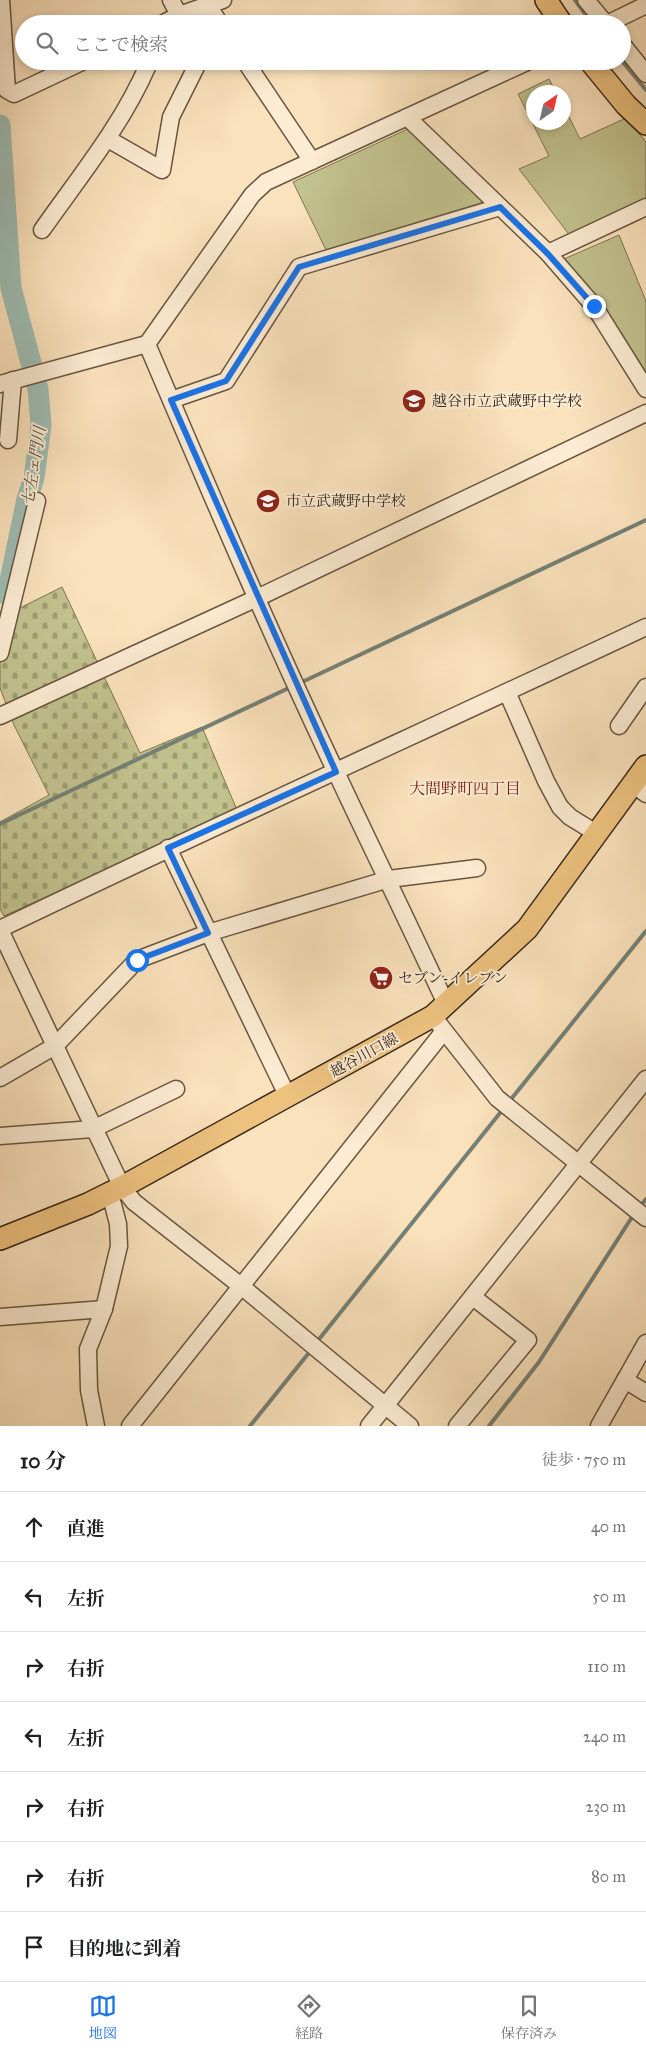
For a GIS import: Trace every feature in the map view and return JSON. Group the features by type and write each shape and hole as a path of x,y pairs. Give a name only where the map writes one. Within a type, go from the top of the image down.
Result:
{"main road":[{"path":"546,0 556,15"},
{"path":"597,70 626,105 646,124"},
{"name":"越谷川口線","path":"0,1239 88,1204 116,1190 441,1017 526,929 596,833 640,789 646,766"}],"street":[{"path":"1,0 7,90 14,94 65,70"},
{"path":"586,0 598,15"},
{"path":"175,7 215,3"},
{"path":"625,15 646,5"},
{"path":"631,55 646,74"},
{"path":"42,230 108,139 134,97 145,70"},
{"path":"108,139 162,170 171,117 194,70"},
{"path":"251,70 312,161"},
{"path":"8,440 6,382 147,344 252,195 266,182 509,70"},
{"path":"407,117 548,254 594,306 646,389"},
{"path":"171,400 226,381 299,267 500,207"},
{"path":"548,254 646,207"},
{"path":"147,344 257,598 336,772 389,879 441,1017 497,1098 646,1218"},
{"path":"0,716 257,598 646,413"},
{"path":"0,653 37,501"},
{"path":"96,1426 89,1390 88,1349 104,1310 119,1246 116,1190 93,1129 0,930 168,848 336,772 646,627"},
{"path":"619,726 646,687"},
{"path":"507,692 546,781 560,807 570,817 596,833"},
{"path":"168,848 288,1097"},
{"path":"0,1078 54,1046 137,960 208,933 389,879 477,868"},
{"path":"130,1426 241,1286 441,1017"},
{"path":"369,1426 646,1079"},
{"path":"0,1136 93,1129 176,1089"},
{"path":"116,1190 241,1286 410,1426"},
{"path":"457,1426 528,1340 473,1297"},
{"path":"0,1318 104,1310"},
{"path":"599,1426 646,1343"},
{"path":"625,1380 646,1393"}],"green space":[{"path":"549,79 552,85 537,85"},
{"path":"526,90 526,110 518,94"},
{"path":"626,118 646,142 646,201 571,237 519,169 549,156 536,130 571,130 571,121 580,139"},
{"path":"410,128 487,201 326,250 293,182"},
{"path":"619,235 646,301 646,380 566,269 564,259"},
{"path":"62,587 140,753 202,727 237,810 4,916 0,909 0,822 49,795 14,725 0,688 0,660 10,613"}],"waterway":[{"path":"575,0 586,15"},
{"path":"629,70 646,90"},
{"name":"七左ェ門川","path":"0,125 11,288 38,389 41,425 34,478 27,499 7,595"},
{"path":"300,683 646,520"},
{"path":"0,824 291,687"},
{"path":"508,1103 646,931"},
{"path":"316,1343 504,1108"},
{"path":"640,1207 646,1199"},
{"path":"489,1426 539,1362 634,1214"},
{"path":"250,1426 312,1349"}],"place":[{"name":"越谷市立武蔵野中学校","path":"414,401"},
{"name":"市立武蔵野中学校","path":"268,501"},
{"name":"セブン-イレブン","path":"381,978"}],"district":[{"name":"大間野町四丁目","path":"465,788"}],"route":[{"path":"137,960 208,933 168,848 336,772 257,598 171,400 226,381 299,267 500,207 548,254 594,306"}]}
